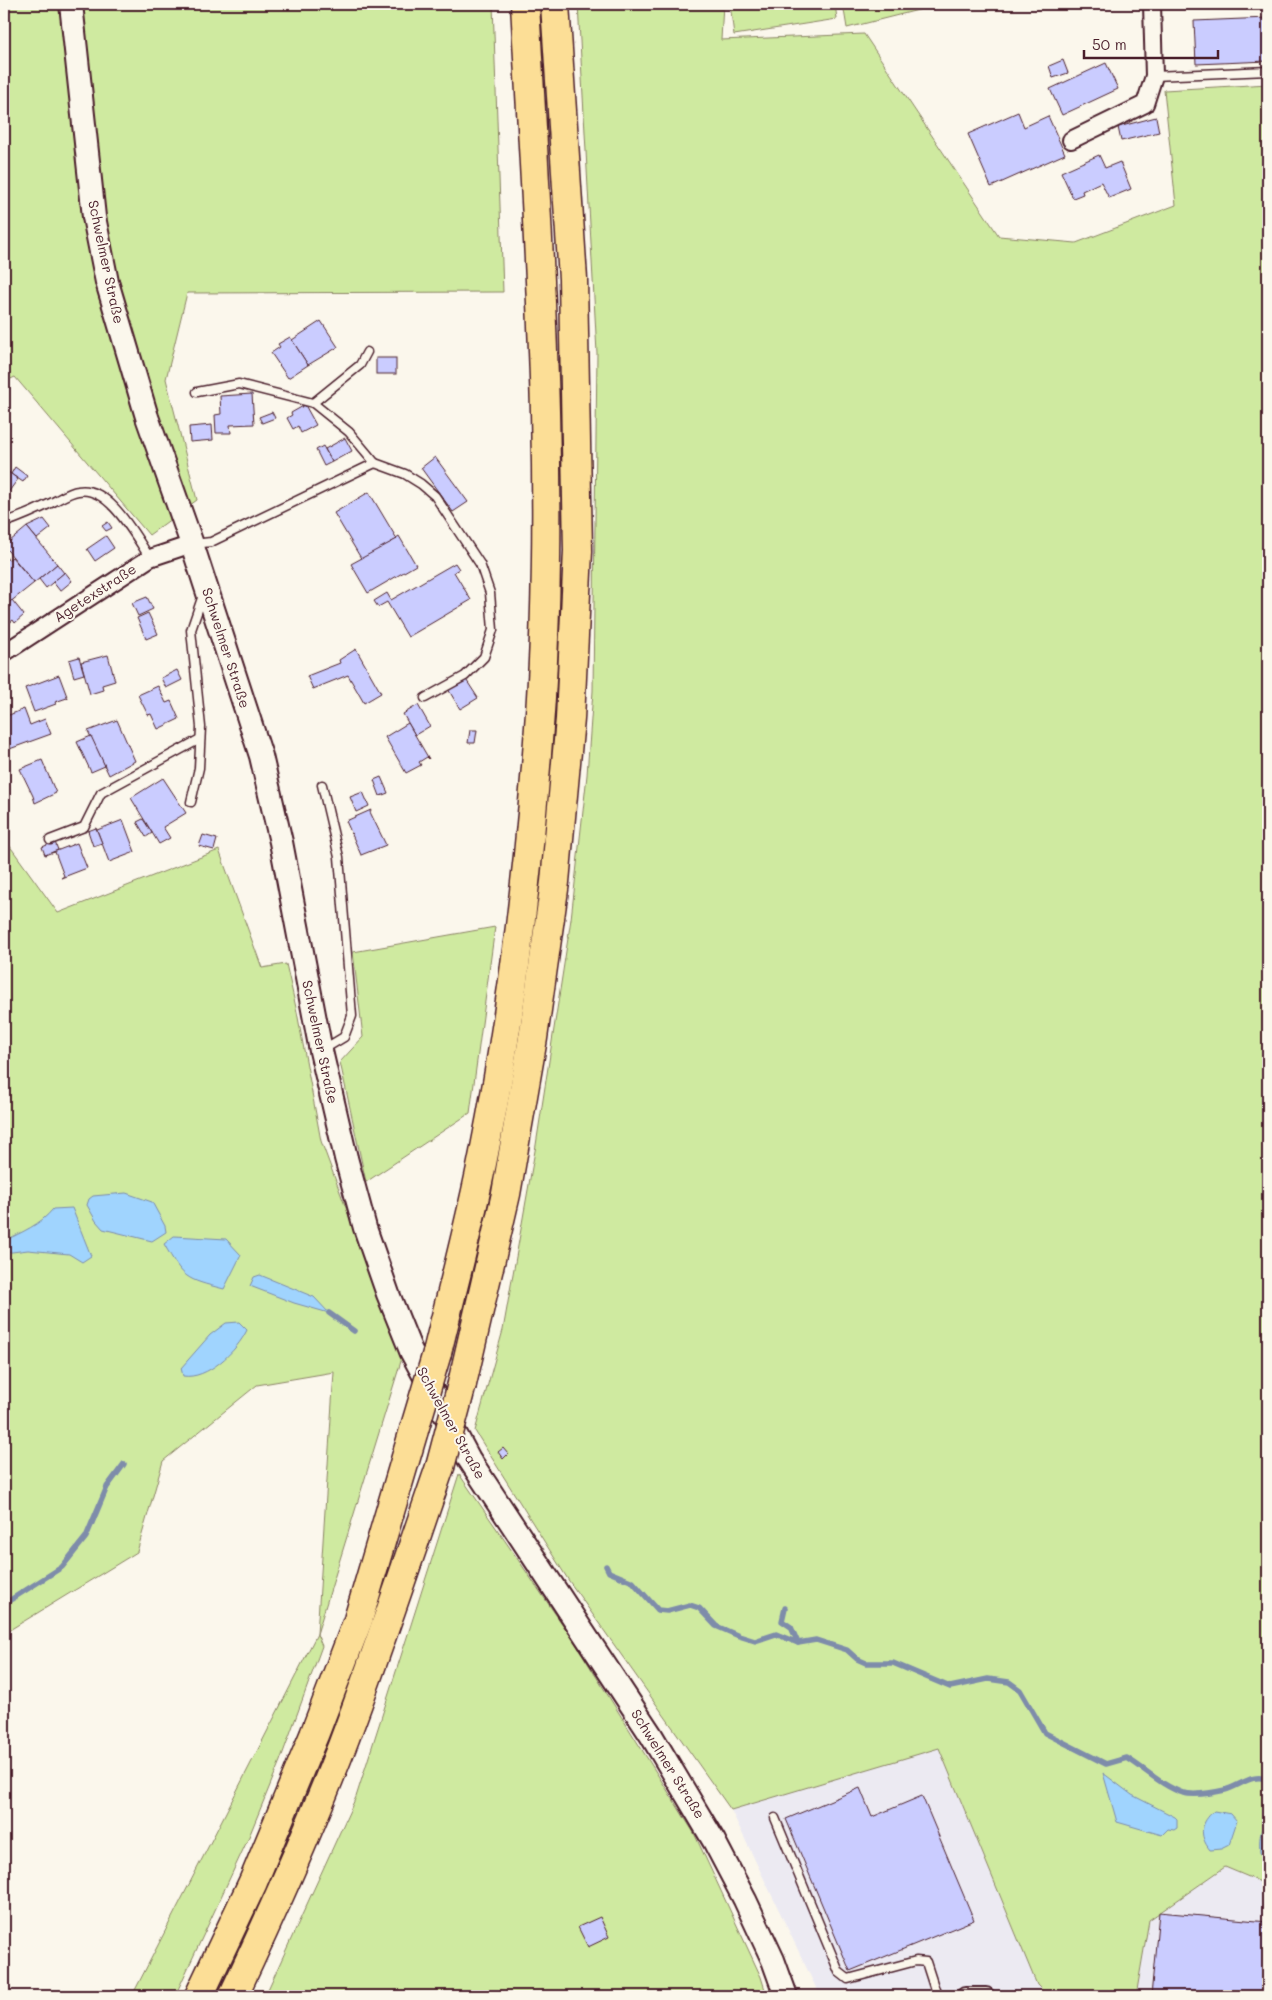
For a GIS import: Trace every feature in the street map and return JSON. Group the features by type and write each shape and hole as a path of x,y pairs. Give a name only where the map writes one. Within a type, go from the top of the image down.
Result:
{"highway":[{"path":"199,1996 253,1882 314,1735 358,1620 437,1353 484,1155 505,1032 528,857 540,724 546,548 545,373 525,4"},
{"path":"233,1996 281,1893 342,1746 381,1640 440,1467 462,1384 506,1194 533,1038 556,882 570,719 578,551 573,279 555,4"}],"main road":[{"name":"Schwelmer Straße","path":"71,4 91,191 107,282 147,417 192,544 261,756 281,842 320,1051 365,1228 388,1294 411,1351 469,1459 651,1735 714,1840 746,1900 773,1960 786,1996"}],"street":[{"path":"1071,140 1145,104 1154,76 1152,4"},
{"name":"Agetexstraße","path":"4,653 150,558 192,544"},
{"path":"965,1996 986,1996"}],"lane":[{"path":"1154,76 1268,71"},
{"path":"313,403 360,365 367,352"},
{"path":"196,392 239,384 313,403 349,432 375,463 405,474 435,496 480,564 490,593 493,630 484,657 465,676 425,698"},
{"path":"192,544 211,542 375,463"},
{"path":"4,523 24,516 77,491 88,490 101,496 119,512 150,558"},
{"path":"191,802 199,768 200,739 198,682 191,630 206,586"},
{"path":"50,840 84,827 102,793 200,739"},
{"path":"320,1051 344,1037 352,1016 339,857 322,785"},
{"path":"775,1818 840,1972 848,1979 916,1961 926,1962 937,1996"}],"shaded area":[{"path":"939,1747 1037,1985 1048,1996 820,1996 731,1810"},
{"path":"1225,1867 1268,1885 1268,1996 1136,1996 1149,1920"}],"green space":[{"path":"4,4 493,4 503,292 187,293 166,379 197,500 149,535 15,377 4,382"},
{"path":"578,4 723,4 721,40 864,34 999,236 1076,243 1176,205 1164,90 1268,84 1268,1885 1225,1867 1149,1920 1136,1996 1048,1996 1037,1985 939,1748 731,1810 569,1581 475,1431 503,1330 536,1145 571,919 587,775 593,691 597,353"},
{"path":"730,4 835,4 837,19 734,35"},
{"path":"843,4 942,4 847,28"},
{"path":"4,838 58,913 219,850 262,968 286,964 321,1141 402,1358 317,1634 334,1372 257,1385 163,1461 137,1552 4,1635"},
{"path":"495,927 470,1113 366,1182 340,1062 363,1037 353,952"},
{"path":"459,1474 574,1641 694,1833 761,1977 767,1996 265,1996 356,1797"},
{"path":"317,1634 322,1646 280,1761 248,1839 175,1996 132,1996"}],"water":[{"path":"126,1193 152,1202 165,1226 166,1232 152,1241 103,1229 87,1205 89,1199 93,1196"},
{"path":"72,1208 91,1256 82,1262 69,1254 28,1250 4,1253 4,1241 37,1224 53,1209"},
{"path":"174,1236 226,1239 241,1255 224,1289 193,1280 181,1271 164,1244"},
{"path":"260,1275 314,1297 329,1313 294,1303 250,1286 254,1277"},
{"path":"239,1322 247,1330 229,1355 211,1369 192,1376 183,1376 181,1368 210,1335 226,1323"},
{"path":"1103,1773 1132,1795 1175,1817 1177,1819 1177,1828 1174,1830 1168,1829 1162,1835 1117,1822"},
{"path":"1214,1811 1231,1814 1237,1821 1229,1845 1221,1849 1210,1850 1204,1839 1203,1829 1206,1820"},
{"path":"1268,1821 1268,1860 1260,1853 1260,1835"}],"building":[{"path":"1268,18 1268,61 1196,64 1194,21"},
{"path":"1063,60 1068,73 1053,78 1049,66"},
{"path":"1106,63 1118,89 1062,115 1050,89"},
{"path":"1018,112 1024,127 1048,116 1065,154 991,187 968,134"},
{"path":"1156,117 1159,132 1121,141 1118,127"},
{"path":"1099,155 1105,168 1120,162 1131,189 1109,198 1101,182 1082,191 1083,194 1073,198 1061,172"},
{"path":"321,321 338,347 308,365 292,340"},
{"path":"290,337 308,365 288,378 271,353 280,347 278,344"},
{"path":"376,358 396,358 396,374 376,374"},
{"path":"252,394 254,424 230,425 231,433 216,433 215,415 221,414 220,396"},
{"path":"305,405 316,425 301,433 298,426 293,429 287,418 292,415 291,413"},
{"path":"272,412 275,418 262,423 259,417"},
{"path":"212,425 213,440 190,442 189,427"},
{"path":"345,438 352,451 332,462 325,449"},
{"path":"323,446 332,462 324,466 316,450"},
{"path":"435,457 468,502 453,512 421,468"},
{"path":"15,467 27,476 23,482 11,474"},
{"path":"4,469 18,479 4,498"},
{"path":"369,492 397,539 362,560 334,513"},
{"path":"44,519 51,528 37,539 27,527"},
{"path":"108,522 112,528 106,531 102,526"},
{"path":"27,527 57,564 34,583 4,546"},
{"path":"106,536 114,548 95,561 87,549"},
{"path":"399,536 416,565 368,593 351,564 397,539"},
{"path":"4,554 8,560 12,557 34,583 9,603 4,596"},
{"path":"455,563 459,569 454,572 471,600 408,637 387,602 378,607 374,601 387,593 391,600"},
{"path":"57,564 64,573 46,588 39,579"},
{"path":"65,572 72,581 60,591 53,582"},
{"path":"4,597 9,603 12,600 24,615 15,623 13,620 4,627"},
{"path":"147,597 153,609 138,616 132,603"},
{"path":"148,613 158,634 146,639 137,618"},
{"path":"356,649 381,693 364,703 348,675 313,689 307,676 340,663 339,660"},
{"path":"108,655 115,681 102,685 103,690 90,694 81,662"},
{"path":"79,657 84,674 74,677 69,660"},
{"path":"177,670 182,680 166,688 161,678"},
{"path":"59,675 68,699 55,702 56,704 34,712 25,688"},
{"path":"465,678 478,698 460,709 448,689"},
{"path":"158,686 166,703 171,701 179,719 158,729 151,714 148,715 138,695"},
{"path":"418,705 430,726 415,735 403,714"},
{"path":"24,709 30,725 45,719 51,734 4,751 4,717"},
{"path":"117,720 135,761 109,775 88,731"},
{"path":"408,723 429,759 427,757 419,762 421,765 406,773 385,737"},
{"path":"470,730 477,730 475,743 468,743"},
{"path":"91,736 105,766 91,772 77,742"},
{"path":"42,760 56,793 35,803 20,769"},
{"path":"381,777 388,793 380,796 374,780"},
{"path":"163,778 186,813 163,827 170,838 159,844 131,798"},
{"path":"363,792 369,806 356,812 350,797"},
{"path":"371,810 370,812 386,845 361,855 346,821"},
{"path":"143,819 152,833 146,837 137,822"},
{"path":"123,820 135,852 109,862 97,830"},
{"path":"96,828 102,843 93,846 88,831"},
{"path":"203,835 217,839 214,850 199,846"},
{"path":"55,842 58,850 45,855 42,847"},
{"path":"77,843 87,868 61,878 64,876 55,852 51,853"},
{"path":"503,1448 508,1454 503,1459 498,1452"},
{"path":"860,1788 872,1817 922,1796 974,1920 850,1971 786,1819"},
{"path":"1159,1912 1268,1922 1268,1996 1151,1996"},
{"path":"600,1917 609,1937 588,1947 578,1927"}],"waterway":[{"path":"329,1313 354,1331"},
{"path":"4,1604 62,1567 86,1537 107,1487 124,1464"},
{"path":"606,1566 609,1572 633,1582 658,1610 667,1611 690,1605 699,1608 716,1626 755,1641 776,1634 798,1643 816,1640 847,1650 857,1659 866,1663 893,1663 950,1687 988,1679 1009,1682 1020,1690 1045,1733 1106,1764 1127,1758 1161,1782 1183,1793 1209,1793 1225,1790 1252,1779 1263,1778 1268,1780"},
{"path":"785,1608 782,1621 791,1627 798,1643"}]}
